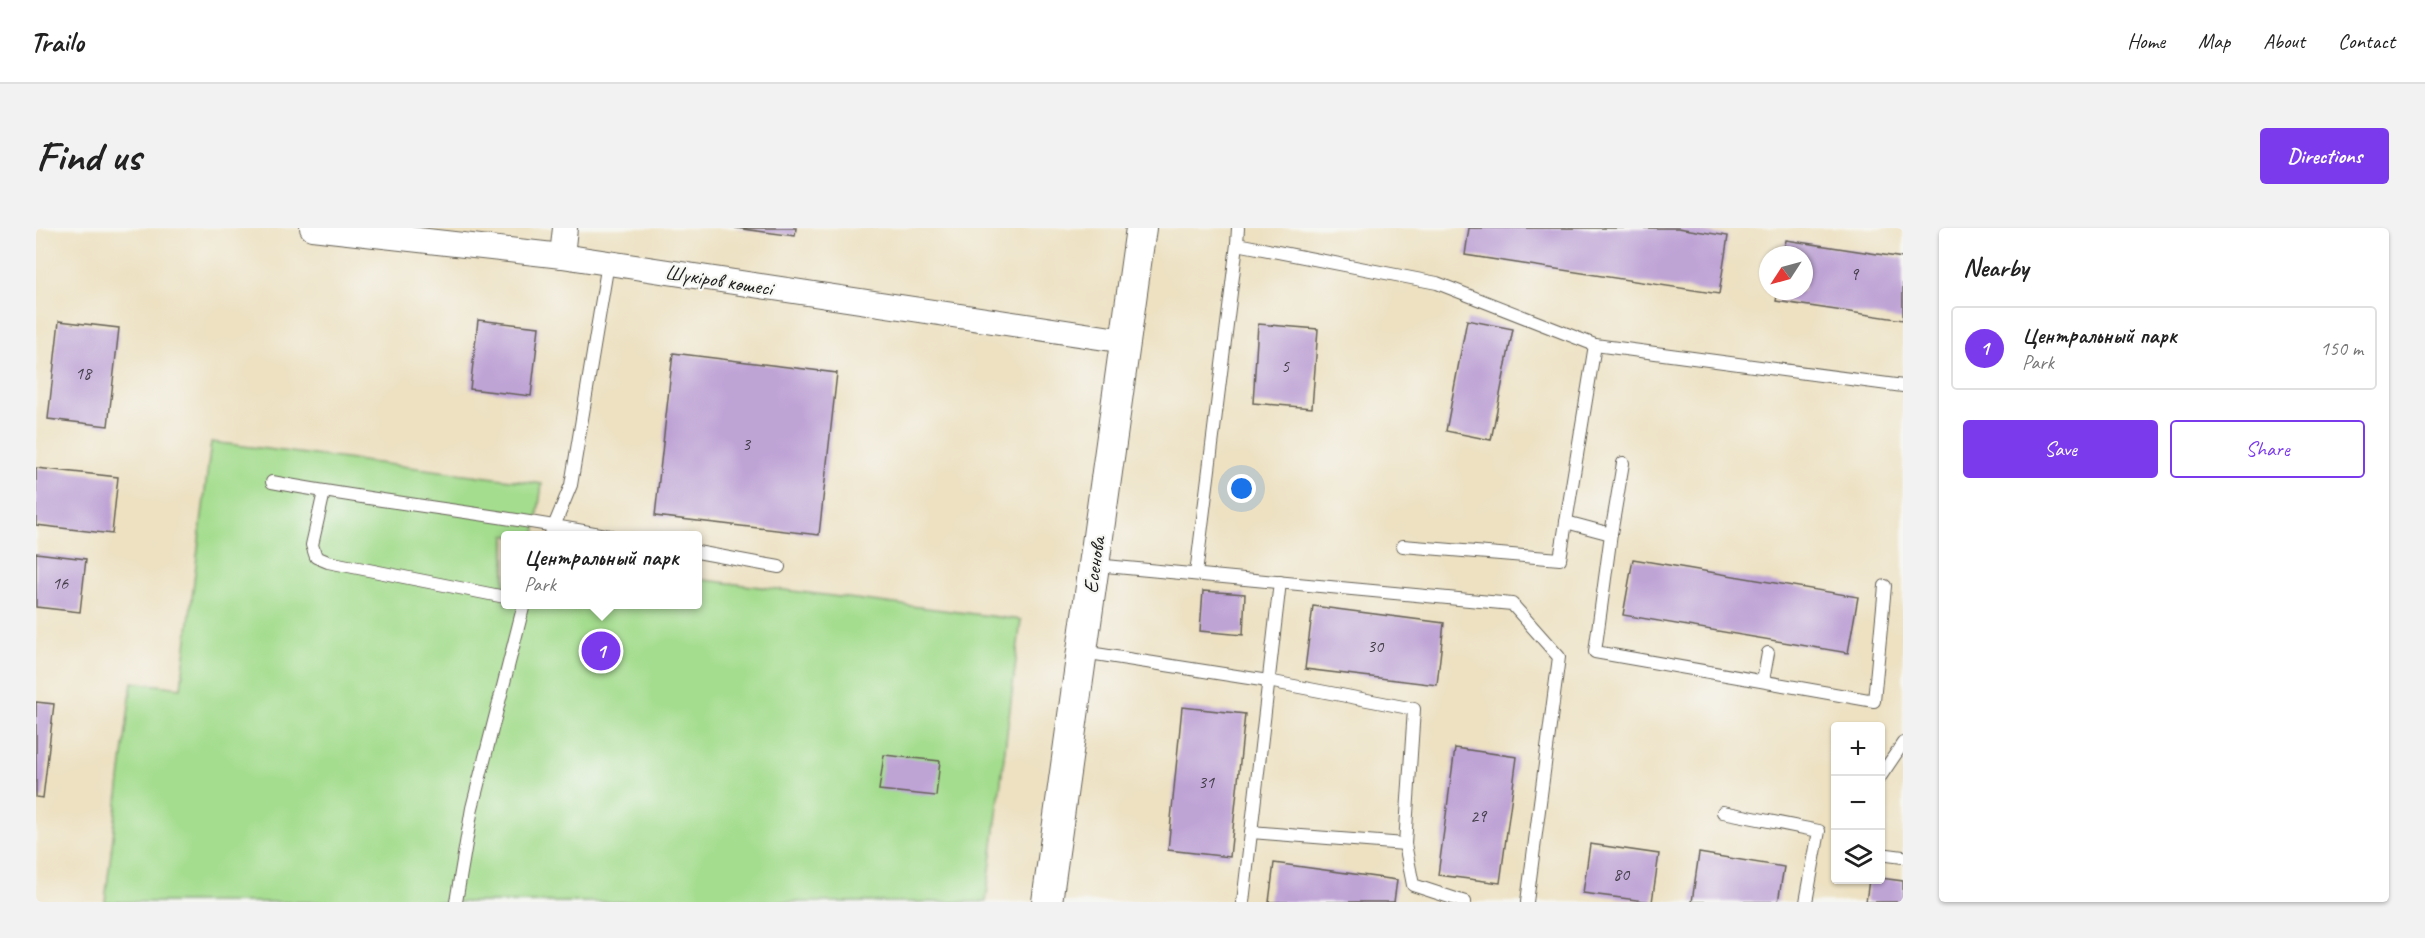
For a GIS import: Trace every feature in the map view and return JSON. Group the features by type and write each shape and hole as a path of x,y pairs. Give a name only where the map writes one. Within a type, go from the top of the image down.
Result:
{"street":[{"name":"Шүкіров көшесі","path":"312,228 562,256 1125,342"},
{"path":"562,256 566,228"},
{"name":"Есенова","path":"1047,902 1141,228"}],"lane":[{"path":"1196,574 1238,228"},
{"path":"1237,244 1437,282 1595,345 1903,386"},
{"path":"272,482 553,530 571,485 608,263"},
{"path":"1404,546 1560,559 1595,345"},
{"path":"1623,463 1595,652 1874,701 1885,586"},
{"path":"324,492 312,544 316,558 501,596"},
{"path":"1566,522 1611,534"},
{"path":"702,553 779,567"},
{"path":"1094,565 1512,604 1559,657 1527,902"},
{"path":"1243,902 1280,582"},
{"path":"456,902 472,808 523,609"},
{"path":"1082,652 1268,681 1413,709 1405,844 1413,885 1465,902"},
{"path":"1763,681 1768,653"},
{"path":"1882,776 1903,743"},
{"path":"1723,812 1819,831 1806,902"},
{"path":"1251,832 1405,844"},
{"path":"1885,855 1903,857"}],"green space":[{"path":"211,442 542,484 536,531 501,531 501,609 702,609 702,580 1021,620 986,902 105,902 132,682 181,688"}],"building":[{"path":"735,228 796,228 795,236"},
{"path":"1469,228 1678,228 1728,236 1719,294 1465,255"},
{"path":"1786,240 1903,258 1903,320 1776,301 1813,300 1813,246 1785,246"},
{"path":"478,320 539,327 531,396 470,389"},
{"path":"1467,320 1513,329 1491,440 1446,431"},
{"path":"59,321 119,328 108,426 48,419"},
{"path":"1258,324 1318,329 1312,408 1253,403"},
{"path":"673,353 837,373 819,535 655,516"},
{"path":"36,468 118,477 112,534 36,525"},
{"path":"36,553 86,559 80,612 36,607"},
{"path":"1633,559 1858,597 1848,653 1623,615"},
{"path":"1203,591 1245,594 1243,635 1200,631"},
{"path":"1313,606 1444,623 1437,685 1305,669"},
{"path":"36,702 54,704 43,798 36,797"},
{"path":"1182,707 1245,714 1230,857 1168,850"},
{"path":"1455,748 1517,757 1500,883 1438,875"},
{"path":"884,755 940,761 936,796 879,790"},
{"path":"1590,844 1659,854 1652,902 1583,893"},
{"path":"1699,853 1784,867 1778,902 1692,902"},
{"path":"1274,863 1397,880 1394,902 1269,902"},
{"path":"1885,879 1903,881 1903,902 1866,902 1868,884 1885,884"}],"place":[{"name":"Центральный парк","path":"601,651"}]}
